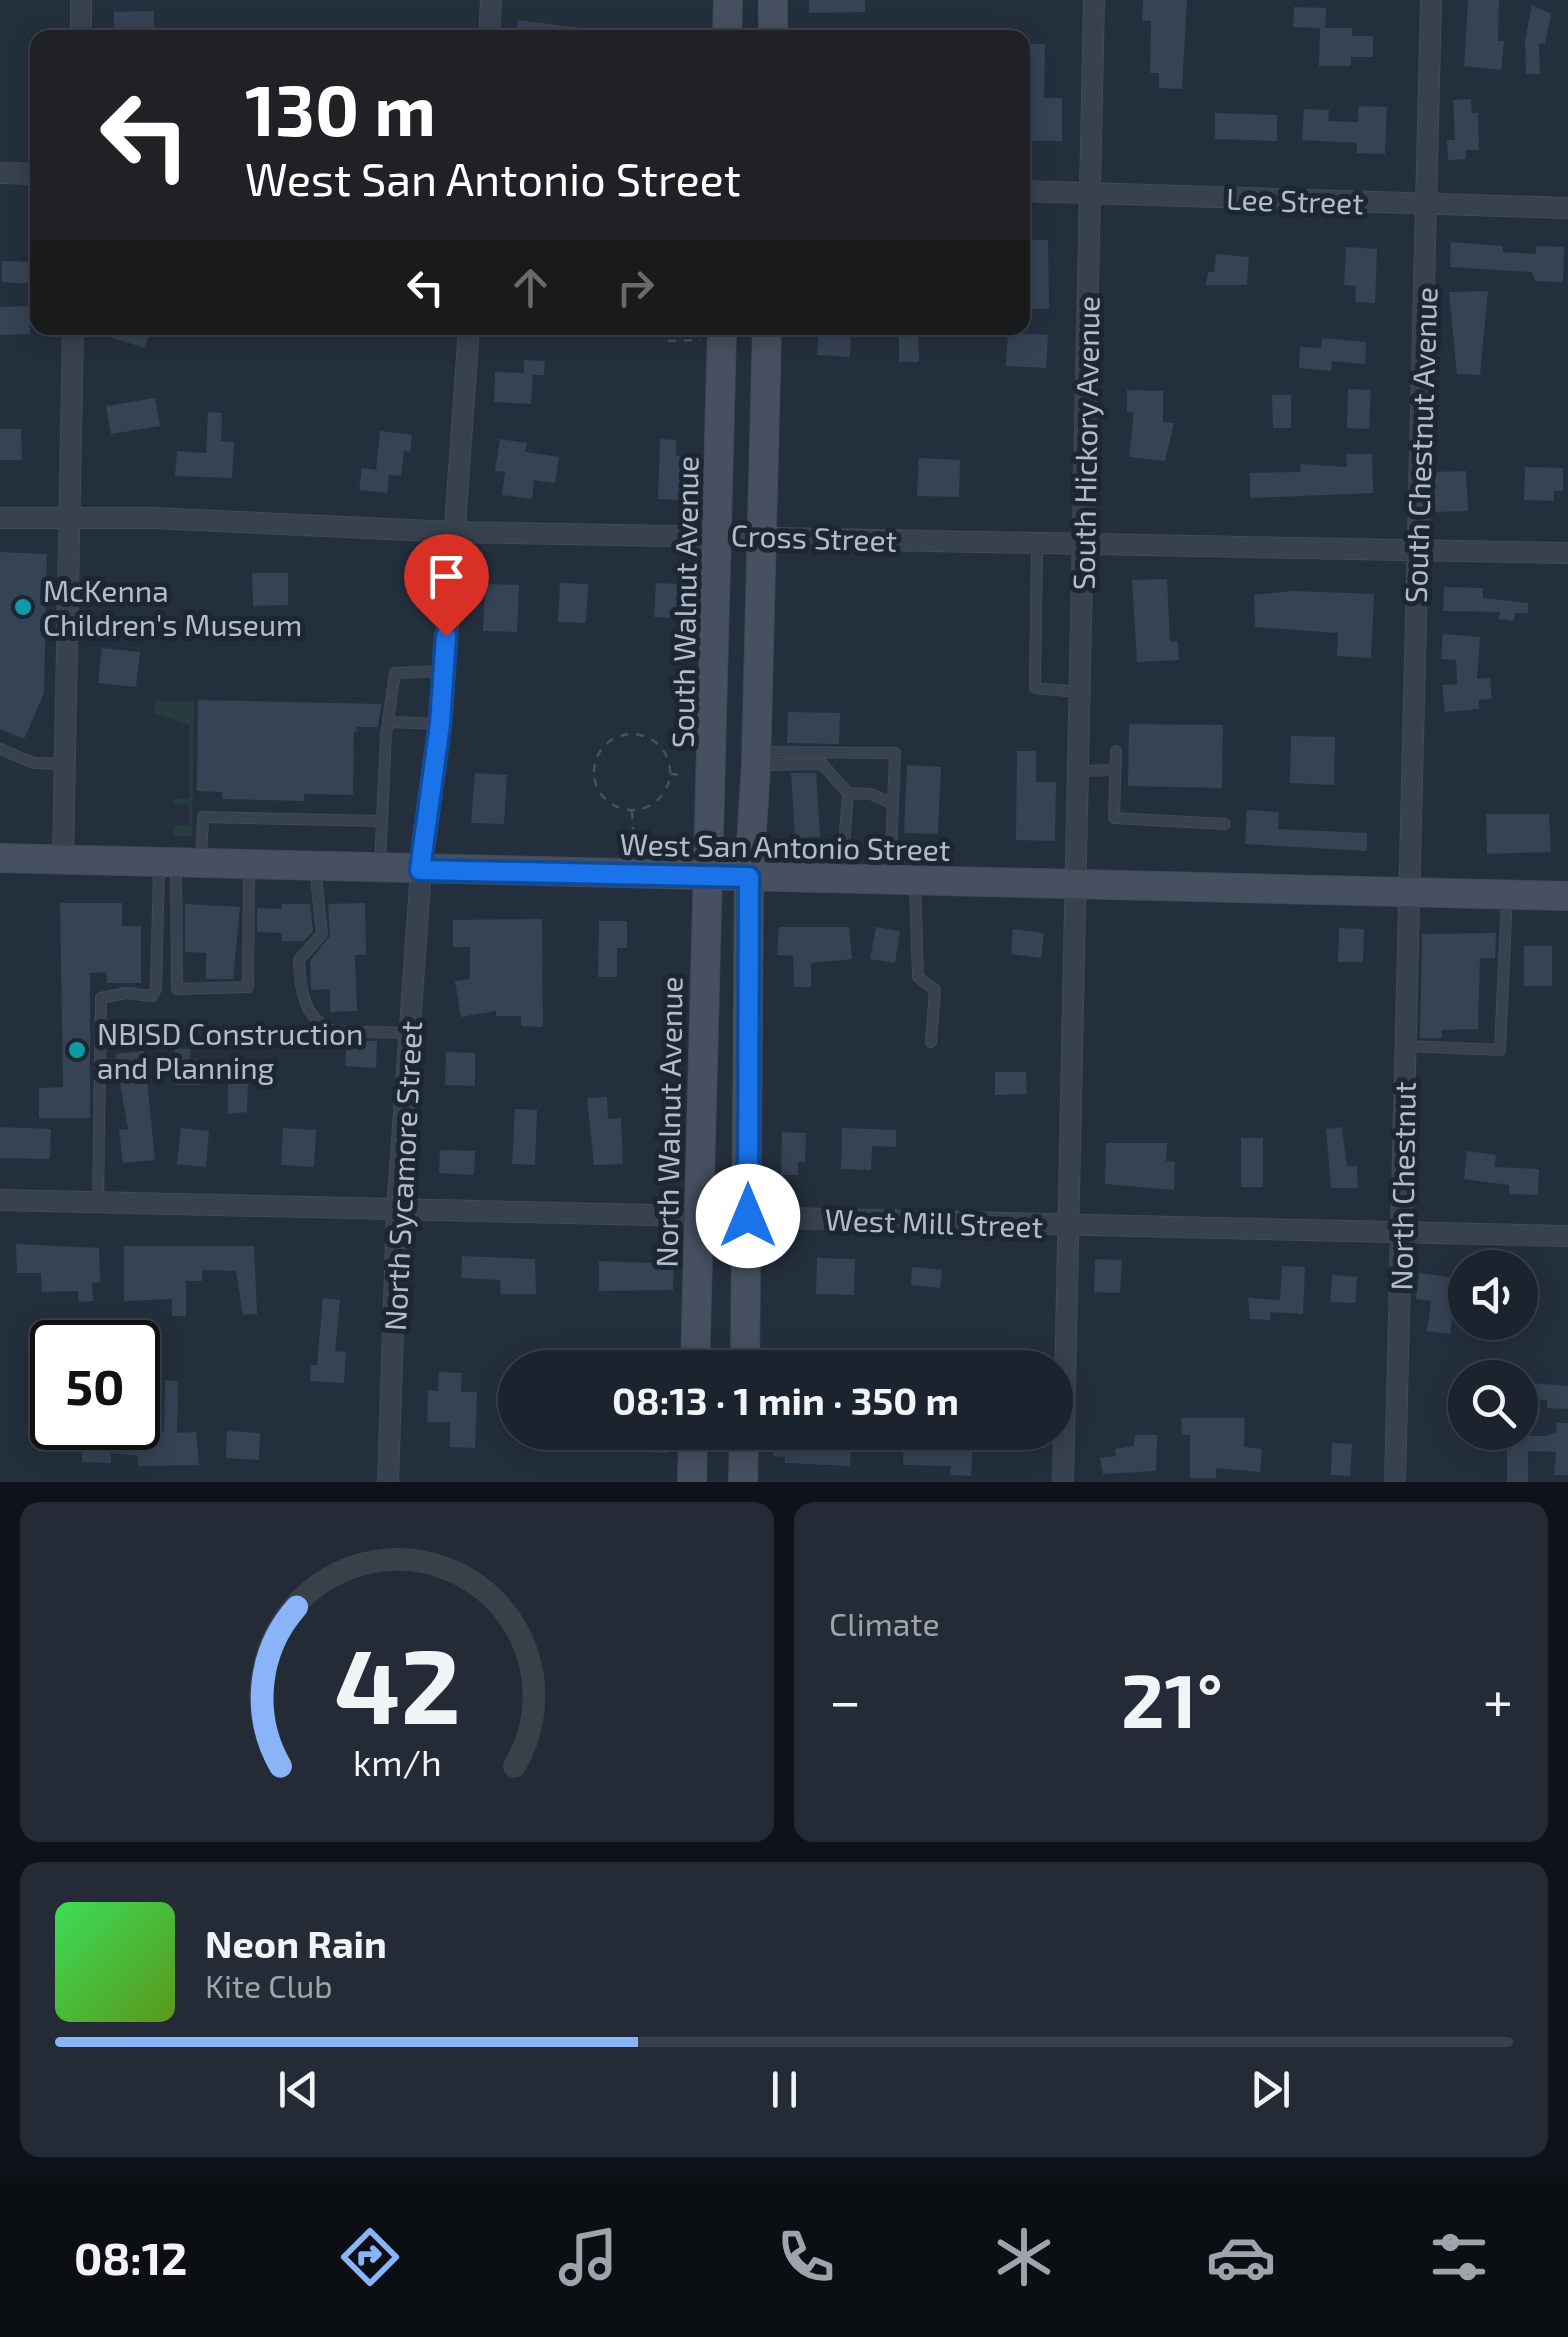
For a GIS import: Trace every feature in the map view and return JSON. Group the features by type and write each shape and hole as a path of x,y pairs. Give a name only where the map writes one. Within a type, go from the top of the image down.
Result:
{"main road":[{"path":"727,30 728,0"},
{"path":"772,30 774,0"},
{"name":"South Walnut Avenue","path":"707,877 712,838 718,534 712,335"},
{"path":"745,1350 749,877 768,335"},
{"name":"West San Antonio Street","path":"0,858 1568,896"},
{"name":"North Walnut Avenue","path":"695,1350 707,877"},
{"path":"692,1482 693,1450"},
{"path":"743,1482 744,1450"}],"street":[{"path":"80,30 81,0"},
{"path":"489,30 491,0"},
{"name":"South Hickory Avenue","path":"1063,1482 1094,0"},
{"name":"South Chestnut Avenue","path":"1410,890 1431,0"},
{"path":"0,173 30,174"},
{"name":"Lee Street","path":"1030,191 1568,208"},
{"path":"62,859 73,335"},
{"name":"North Sycamore Street","path":"388,1482 396,1211 420,870 440,724 468,335"},
{"name":"Cross Street","path":"0,518 153,518 453,532 718,534 1568,554"},
{"name":"North Chestnut","path":"1395,1482 1410,890"},
{"name":"West Mill Street","path":"0,1200 1568,1236"}],"lane":[{"path":"1037,542 1035,688 1080,692"},
{"path":"380,869 386,735 392,722 395,673 444,670"},
{"path":"392,722 440,724"},
{"path":"0,749 34,763 64,764"},
{"path":"1116,751 1114,818 1225,824"},
{"path":"756,758 895,753 893,804 918,977 935,990 931,1042"},
{"path":"756,758 822,764 848,793 871,794 893,804"},
{"path":"1078,771 1115,770"},
{"path":"841,880 848,793"},
{"path":"98,1203 101,998 126,994 152,996 156,989 179,863 203,818 382,821"},
{"path":"179,863 177,989 248,987 248,865"},
{"path":"314,867 322,934 299,960 300,996 321,1026 332,1031 410,1033"},
{"path":"1405,1046 1500,1050 1507,895"}],"path":[{"path":"665,335 665,340 704,335"},
{"path":"632,734 644,736 663,750 670,774 660,797 632,810 613,805 596,786 595,761 609,742 632,734"},
{"path":"670,774 692,775"},
{"path":"632,810 634,850"}],"green space":[{"path":"155,701 194,701 192,836 173,836 174,826 189,825 189,805 174,804 173,800 189,798 190,725 155,714"}],"building":[{"path":"809,0 865,0 865,12 809,13"},
{"path":"1143,0 1187,0 1182,89 1159,88 1159,73 1150,73 1151,21 1142,20"},
{"path":"1468,0 1499,0 1498,41 1504,41 1501,70 1464,66"},
{"path":"1532,5 1551,14 1545,44 1539,43 1540,74 1526,74 1525,41"},
{"path":"1294,7 1326,8 1325,28 1352,28 1352,36 1373,36 1373,57 1351,57 1351,66 1319,66 1320,28 1293,27"},
{"path":"154,11 154,30 114,30 114,12"},
{"path":"518,20 590,29 590,30 517,30"},
{"path":"1030,44 1045,44 1044,98 1062,98 1062,141 1030,141"},
{"path":"1471,99 1472,113 1478,113 1479,150 1466,150 1466,159 1448,160 1447,140 1455,140 1453,100"},
{"path":"1359,106 1387,107 1385,154 1357,153 1357,143 1302,140 1304,109 1329,110 1328,121 1358,122"},
{"path":"1215,113 1277,115 1277,141 1215,139"},
{"path":"1030,240 1048,240 1049,309 1030,309"},
{"path":"1451,242 1503,246 1503,252 1536,254 1536,246 1564,247 1563,282 1535,281 1532,272 1450,267"},
{"path":"1346,247 1377,249 1375,303 1355,302 1356,286 1344,285"},
{"path":"1216,254 1249,257 1247,285 1206,285 1208,272 1214,272"},
{"path":"2,261 30,262 30,284 2,282"},
{"path":"1488,291 1480,375 1457,374 1449,292"},
{"path":"29,306 30,334 0,335 0,307"},
{"path":"113,335 149,335 145,348 112,338"},
{"path":"818,335 851,335 850,357 817,355"},
{"path":"899,335 918,335 919,362 899,362"},
{"path":"1008,335 1048,335 1046,368 1006,366"},
{"path":"1322,338 1366,342 1365,364 1332,361 1331,371 1299,368 1300,347 1321,348"},
{"path":"524,360 545,361 544,375 533,375 531,404 494,402 495,372 524,373"},
{"path":"1348,389 1371,390 1369,429 1347,428"},
{"path":"1127,390 1163,391 1163,422 1174,423 1165,461 1129,457 1134,412 1127,412"},
{"path":"1272,395 1291,395 1291,428 1273,428"},
{"path":"155,398 160,426 111,434 106,406"},
{"path":"208,412 222,413 221,441 234,442 232,478 175,476 177,451 206,453"},
{"path":"0,429 21,429 22,460 0,460"},
{"path":"380,431 412,435 410,452 404,451 401,476 389,475 387,493 359,490 362,468 376,470"},
{"path":"500,439 527,443 525,452 559,457 555,483 534,480 532,499 502,495 505,472 495,471"},
{"path":"660,439 676,440 676,456 683,456 681,500 658,499"},
{"path":"1346,454 1372,454 1373,493 1250,498 1250,473 1300,472 1301,464 1347,467"},
{"path":"919,458 960,460 959,497 917,496"},
{"path":"1525,467 1563,468 1563,491 1554,491 1554,501 1524,500"},
{"path":"1466,471 1468,511 1435,512 1434,472"},
{"name":"McKenna Children's Museum","path":"0,552 47,554 44,693 24,739 0,729"},
{"path":"252,573 288,573 288,605 253,606"},
{"path":"1167,579 1170,642 1178,641 1179,660 1137,662 1132,580"},
{"path":"560,583 588,584 586,623 558,622"},
{"path":"656,583 679,584 677,618 654,617"},
{"path":"485,584 519,585 517,632 483,631"},
{"path":"1444,587 1483,588 1483,598 1528,603 1528,613 1515,613 1514,621 1499,619 1500,612 1443,611"},
{"path":"1292,591 1374,594 1371,658 1337,656 1338,633 1255,627 1254,595"},
{"path":"1443,634 1480,637 1477,679 1490,678 1492,699 1479,700 1479,709 1445,712 1442,685 1457,684 1456,660 1441,659"},
{"path":"102,648 140,652 136,687 98,683"},
{"path":"198,700 381,706 378,727 356,727 358,732 354,731 353,795 304,794 304,801 222,799 222,792 197,791"},
{"path":"788,712 840,713 839,744 787,743"},
{"path":"1129,724 1223,725 1222,788 1128,786"},
{"path":"1291,736 1335,737 1334,785 1290,783"},
{"path":"1017,751 1036,751 1036,782 1056,782 1055,841 1016,840"},
{"path":"907,765 941,767 938,834 904,833"},
{"path":"475,773 507,775 504,824 471,823"},
{"path":"791,773 816,773 820,837 795,838"},
{"path":"1247,810 1279,812 1278,829 1367,833 1367,851 1245,844"},
{"path":"1486,814 1549,814 1551,852 1487,854"},
{"name":"NBISD Construction and Planning","path":"60,903 122,903 122,926 141,926 141,983 107,983 106,972 90,973 90,1118 39,1118 39,1088 63,1087"},
{"path":"365,903 366,955 355,955 357,1011 330,1012 330,989 311,990 310,961 330,936 328,904"},
{"path":"185,904 240,907 233,979 206,979 206,953 185,952"},
{"path":"282,904 310,904 313,931 304,941 282,941 282,933 257,932 257,908 282,909"},
{"path":"542,919 543,1027 521,1026 521,1016 496,1016 496,1011 461,1017 455,981 470,979 470,947 453,947 453,920"},
{"path":"599,921 627,921 627,948 617,948 617,977 598,977"},
{"path":"779,927 849,927 852,959 811,963 811,987 794,987 793,956 777,955"},
{"path":"876,927 900,931 895,963 870,959"},
{"path":"1339,928 1364,929 1363,962 1338,962"},
{"path":"1013,929 1044,933 1041,958 1011,954"},
{"path":"1496,933 1495,958 1480,958 1478,1029 1441,1030 1442,1038 1420,1038 1422,934"},
{"path":"1524,946 1552,946 1552,986 1524,986"},
{"path":"347,1040 377,1041 376,1068 345,1066"},
{"path":"175,1048 190,1049 190,1059 201,1059 201,1085 175,1085"},
{"path":"144,1051 155,1160 123,1163 119,1130 128,1129 115,1054"},
{"path":"446,1052 475,1053 475,1086 445,1085"},
{"path":"995,1072 1026,1072 1027,1094 995,1095"},
{"path":"228,1078 248,1078 247,1112 228,1114"},
{"path":"607,1097 608,1119 621,1118 623,1164 594,1165 587,1098"},
{"path":"515,1109 537,1110 535,1165 512,1164"},
{"path":"0,1127 51,1129 50,1159 0,1158"},
{"path":"1342,1127 1347,1166 1357,1166 1358,1188 1331,1188 1326,1129"},
{"path":"181,1128 209,1131 206,1167 177,1164"},
{"path":"283,1128 316,1130 314,1167 281,1165"},
{"path":"842,1128 896,1130 896,1147 872,1146 871,1170 841,1169"},
{"path":"782,1132 806,1133 805,1162 798,1162 798,1175 781,1175"},
{"path":"1241,1138 1263,1138 1263,1187 1241,1187"},
{"path":"1106,1143 1167,1143 1166,1161 1175,1162 1174,1190 1105,1184"},
{"path":"440,1150 475,1151 474,1175 439,1173"},
{"path":"1467,1151 1496,1155 1494,1167 1539,1169 1538,1195 1509,1194 1509,1185 1464,1179"},
{"path":"16,1244 99,1248 100,1282 92,1283 93,1301 79,1302 78,1291 42,1292 41,1273 17,1273"},
{"path":"124,1246 254,1246 257,1314 243,1315 236,1271 202,1270 202,1281 186,1281 186,1316 172,1316 172,1299 124,1301"},
{"path":"462,1256 535,1259 536,1294 501,1294 500,1280 461,1278"},
{"path":"817,1258 855,1259 854,1295 816,1294"},
{"path":"1095,1259 1122,1260 1120,1293 1094,1292"},
{"path":"599,1261 674,1264 673,1290 599,1291"},
{"path":"1282,1266 1305,1267 1303,1314 1270,1312 1270,1320 1250,1319 1248,1298 1280,1300"},
{"path":"912,1267 942,1270 940,1288 911,1285"},
{"path":"1419,1273 1448,1277 1448,1334 1427,1331 1431,1301 1416,1299"},
{"path":"1332,1275 1357,1277 1355,1303 1330,1302"},
{"path":"323,1298 340,1300 335,1351 346,1352 344,1383 310,1381 311,1365 317,1365"},
{"path":"439,1372 462,1373 461,1392 477,1392 475,1448 450,1447 450,1422 427,1422 428,1390 438,1391"},
{"path":"165,1380 178,1381 177,1433 196,1432 199,1465 138,1466 138,1456 111,1453 111,1463 82,1462 82,1450 160,1450 160,1432 164,1432"},
{"path":"1538,1384 1568,1386 1568,1409 1547,1408 1547,1400 1538,1399"},
{"path":"1181,1418 1245,1418 1244,1447 1262,1449 1260,1472 1216,1468 1216,1478 1190,1478 1190,1435 1182,1435"},
{"path":"1557,1423 1568,1423 1568,1475 1554,1475 1556,1452 1528,1451 1528,1482 1507,1482 1507,1450 1538,1450 1538,1436 1556,1433"},
{"path":"227,1431 260,1433 259,1460 226,1458"},
{"path":"1135,1435 1157,1435 1156,1471 1103,1474 1100,1458 1116,1456 1115,1449 1134,1446"},
{"path":"1332,1443 1352,1444 1350,1476 1331,1475"},
{"path":"634,1450 667,1450 667,1453"},
{"path":"773,1450 851,1450 850,1466 785,1463 785,1457 773,1456"},
{"path":"903,1450 973,1450 971,1476 950,1475 951,1466 903,1465"}],"place":[{"name":"McKenna Children's Museum","path":"23,607"},
{"name":"NBISD Construction and Planning","path":"77,1050"}],"route":[{"path":"446,636 440,724 420,870 749,877 748,1216"}]}
